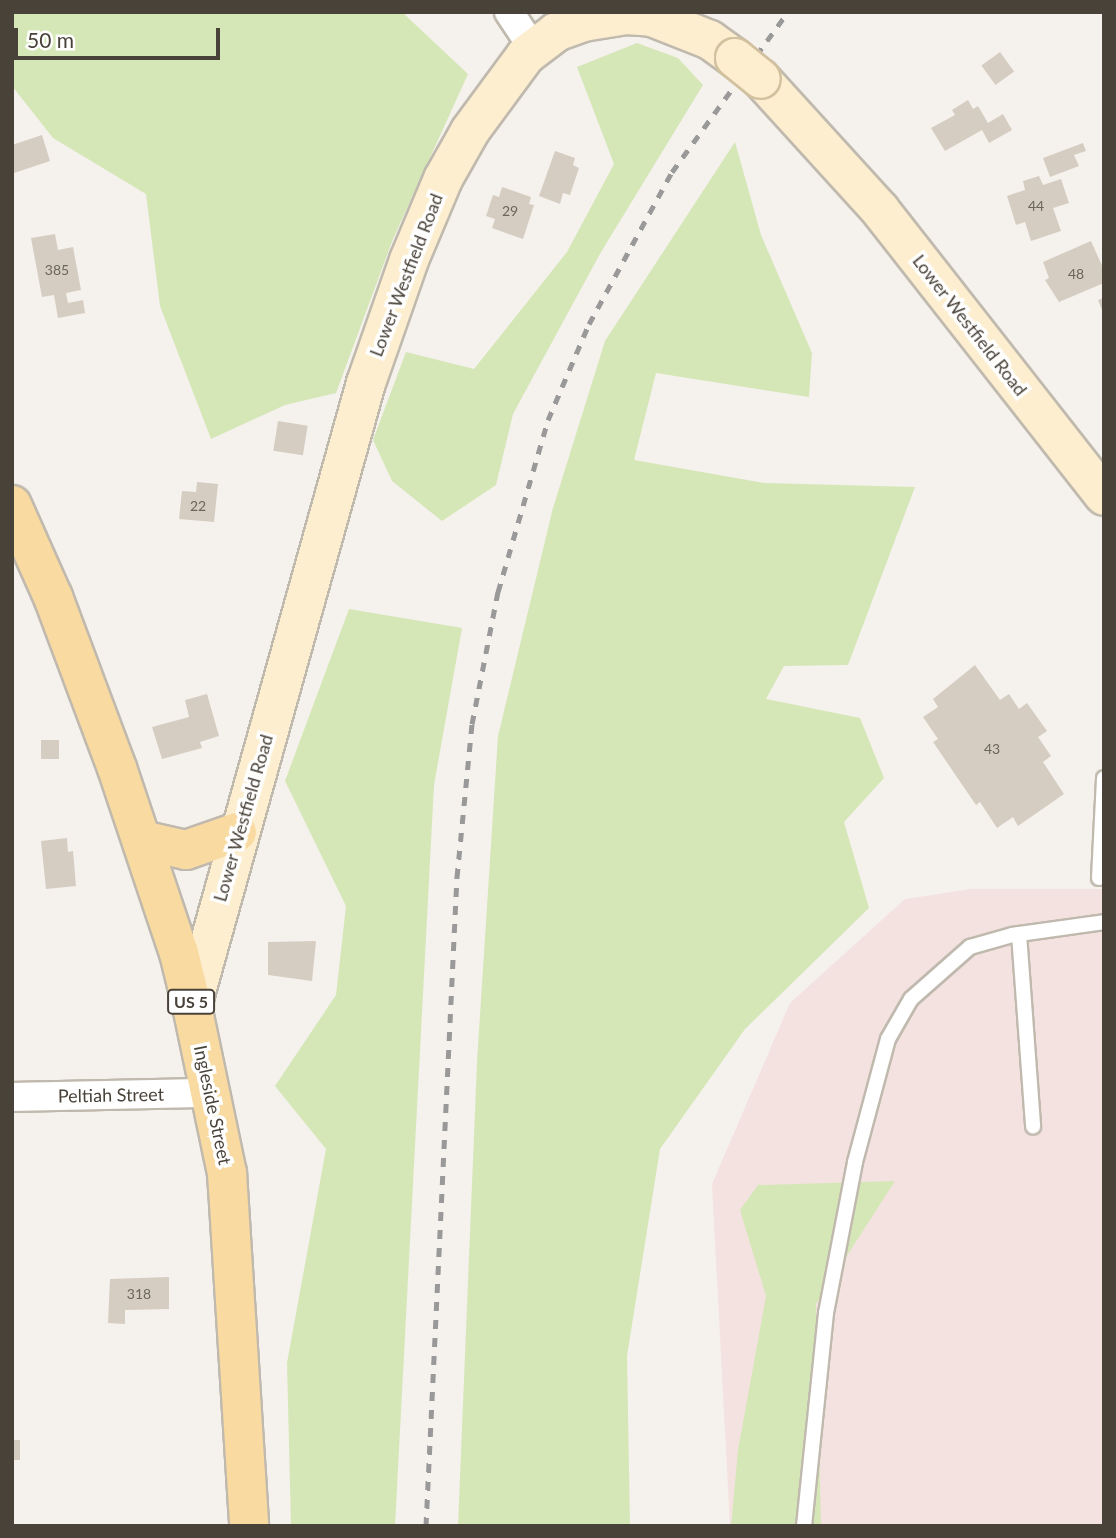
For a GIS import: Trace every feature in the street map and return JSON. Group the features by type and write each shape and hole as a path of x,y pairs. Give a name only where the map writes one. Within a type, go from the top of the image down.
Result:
{"main road":[{"name":"Ingleside Street","path":"12,506 52,597 142,840 192,1006 227,1173 234,1238 249,1526"},
{"path":"142,840 186,850 237,832"}],"street":[{"path":"509,12 533,48"},
{"name":"Lower Westfield Road","path":"192,1006 237,832 366,383 409,260 443,179 470,131 513,68 533,48 583,22 625,15 679,26 748,68 880,210 1104,496"},
{"name":"Peltiah Street","path":"12,1097 211,1093"}],"lane":[{"path":"1099,878 1104,778"},
{"path":"804,1526 826,1313 856,1162 888,1039 911,999 942,968 970,947 1019,934 1104,922"},
{"path":"1019,934 1033,1126"}],"shaded area":[{"path":"971,889 1104,889 1104,1526 730,1526 712,1184 790,1003 905,899"}],"green space":[{"path":"12,12 402,12 468,74 393,239 336,393 285,405 211,439 160,306 146,194 53,138 12,86"},
{"path":"637,43 678,58 703,85 601,252 513,414 496,485 442,521 392,481 373,440 406,352 474,369 567,252 614,164 577,67"},
{"path":"735,142 761,235 812,353 809,397 656,373 634,460 764,483 915,487 848,665 784,666 766,699 860,718 884,778 844,822 869,908 745,1029 660,1149 627,1356 630,1526 458,1526 477,1062 498,736 553,508 605,341"},
{"path":"349,609 462,628 434,785 395,1526 291,1526 287,1363 326,1149 275,1086 336,995 346,906 285,781"},
{"path":"895,1181 816,1304 821,1526 731,1526 738,1450 766,1296 740,1210 758,1185"}],"building":[{"path":"1000,52 1014,71 995,85 981,66"},
{"path":"968,100 973,109 978,106 988,123 1003,114 1012,130 989,143 982,130 945,151 931,128 955,115 952,110"},
{"path":"42,135 50,161 14,173 12,145"},
{"path":"1083,143 1086,151 1074,155 1079,166 1050,177 1043,158"},
{"path":"555,151 575,158 573,165 579,168 570,195 563,193 560,204 539,196"},
{"path":"1039,176 1043,185 1061,179 1069,203 1053,208 1061,231 1031,241 1025,222 1016,225 1007,196 1025,190 1023,181"},
{"path":"502,187 531,197 529,204 534,205 523,239 492,228 495,219 486,216 493,195 499,197"},
{"path":"55,234 58,250 73,247 81,290 66,293 68,303 83,300 85,313 58,318 54,295 42,297 31,238"},
{"path":"1091,241 1104,270 1104,283 1059,302 1045,280 1049,278 1043,262"},
{"path":"1104,298 1104,315 1098,300"},
{"path":"278,421 308,426 303,455 273,451"},
{"path":"197,482 218,484 214,522 179,519 182,491 196,492"},
{"path":"975,665 1000,700 1009,694 1019,709 1027,703 1047,731 1038,737 1051,756 1043,762 1064,794 1018,826 1013,817 997,828 980,802 976,805 933,742 938,739 923,717 938,707 933,699"},
{"path":"207,694 219,736 200,742 202,748 162,759 152,727 189,717 185,700"},
{"path":"41,740 59,740 59,759 41,759"},
{"path":"67,838 68,852 73,851 76,886 46,889 41,841"},
{"path":"316,941 312,981 268,975 268,942"},
{"path":"169,1277 169,1309 125,1310 125,1324 108,1323 110,1279"},
{"path":"12,1440 20,1440 20,1460 12,1460"}],"railway":[{"path":"426,1526 457,877 472,724 498,592 548,420 589,324 672,172 788,12"}]}
